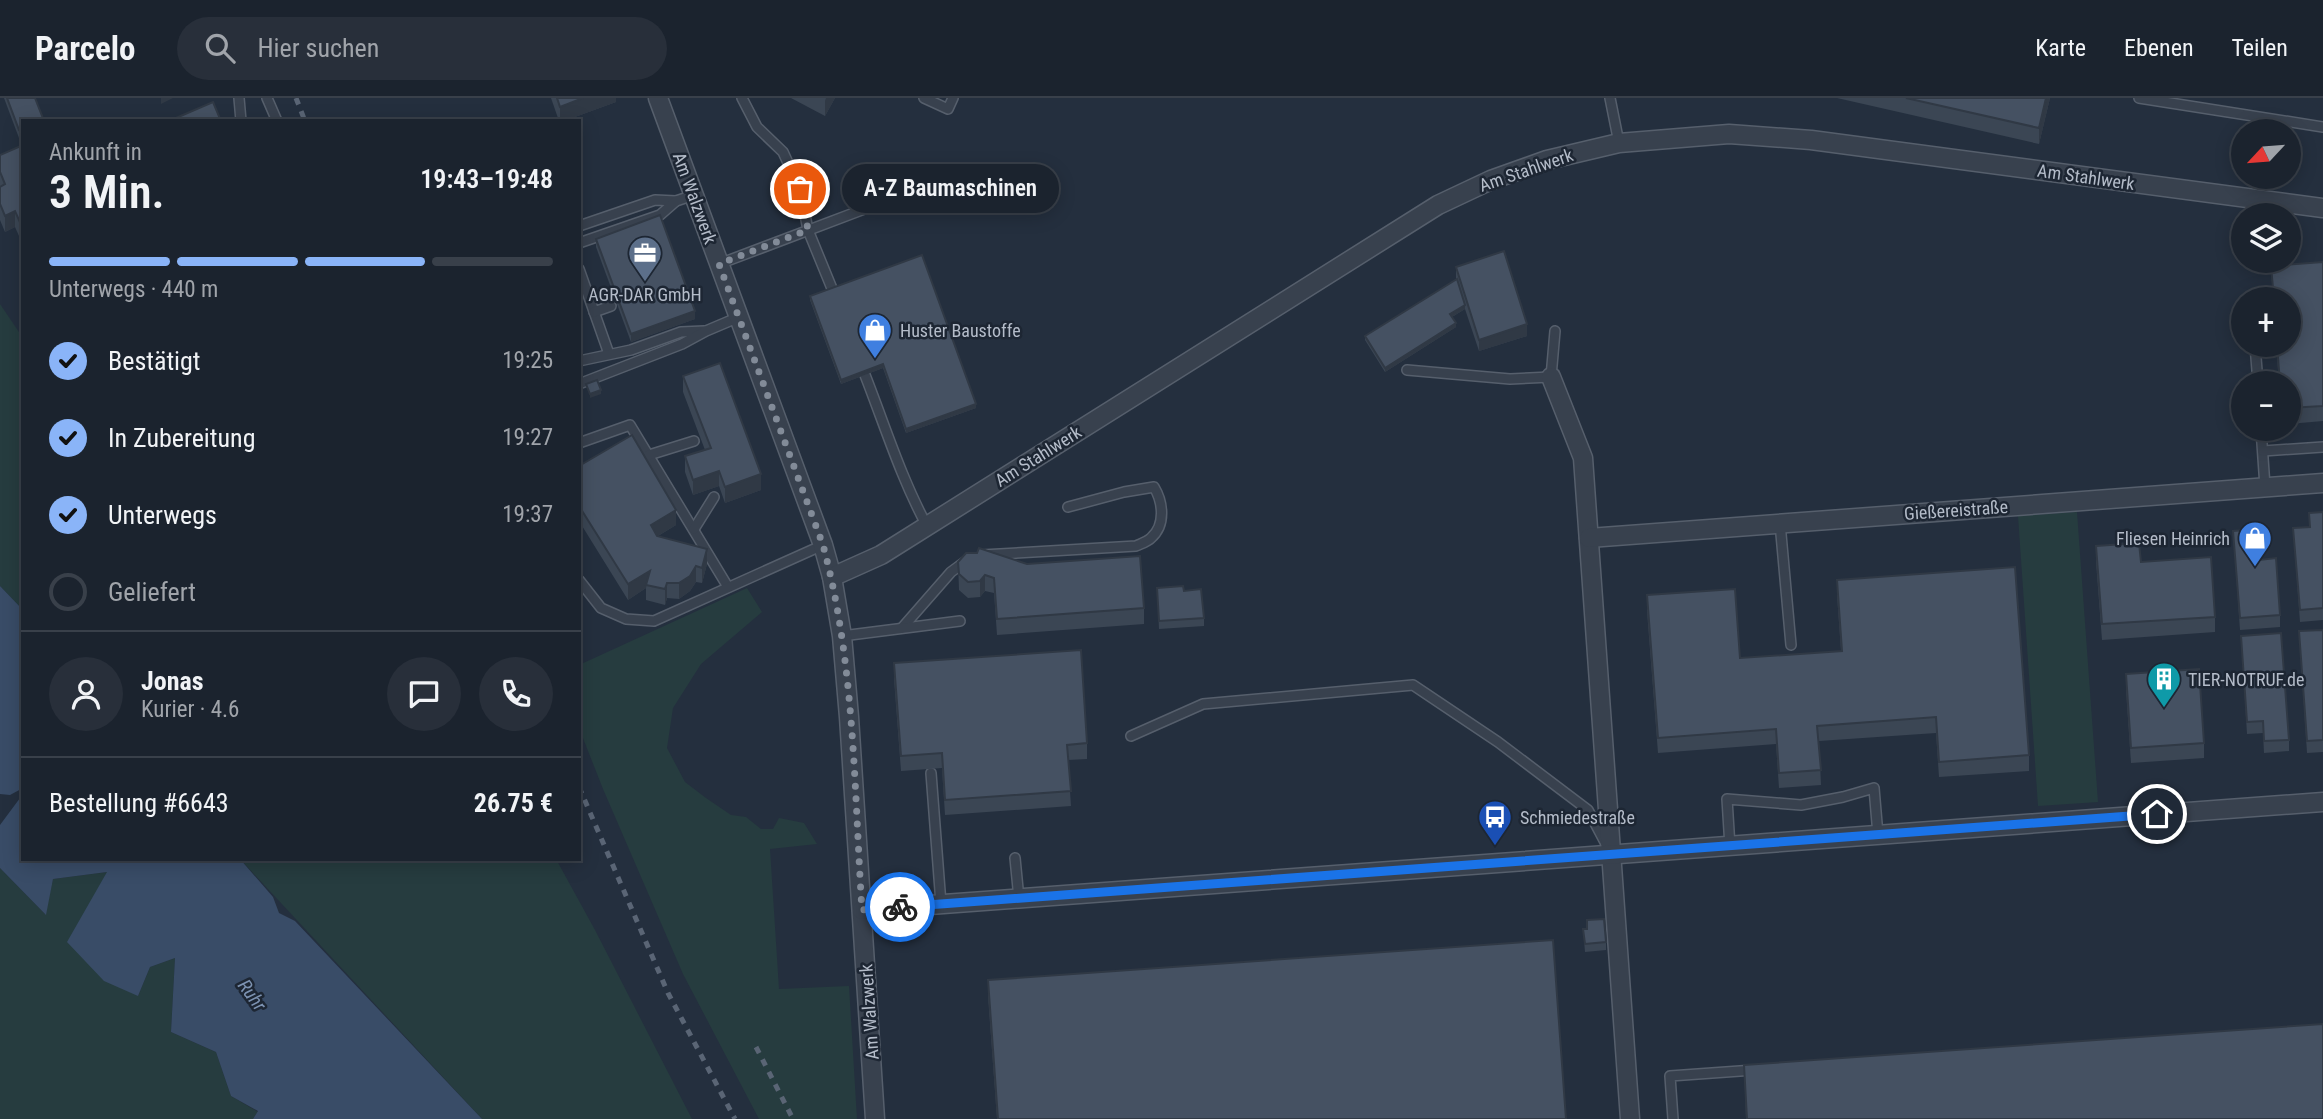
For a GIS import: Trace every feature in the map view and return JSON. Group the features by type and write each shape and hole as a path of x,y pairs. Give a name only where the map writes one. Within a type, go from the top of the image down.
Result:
{"street":[{"name":"Am Walzwerk","path":"658,98 823,545 832,577 842,636 876,1119"},
{"name":"Am Stahlwerk","path":"832,577 881,555 1438,205 1491,180 1547,160 1619,143 1729,134 1811,140 2323,208"},
{"path":"1550,377 1583,458 1630,1119"},
{"name":"Gießereistraße","path":"1589,538 2323,483"},
{"path":"862,910 2323,802"}],"lane":[{"path":"239,98 241,119"},
{"path":"267,98 276,119"},
{"path":"742,98 757,127 783,152 800,189 808,230 833,291"},
{"path":"923,98 948,109 953,98"},
{"path":"1610,98 1619,143"},
{"path":"2139,98 2323,127"},
{"path":"581,225 655,200 676,201 694,195"},
{"path":"582,242 660,215 676,201"},
{"path":"719,264 875,205"},
{"path":"581,275 609,354"},
{"path":"594,312 611,306"},
{"path":"581,383 682,344 739,317"},
{"path":"581,361 631,350 681,332 706,331"},
{"path":"1406,370 1510,379 1550,377 1555,331"},
{"path":"865,375 888,440 927,526"},
{"path":"581,442 630,425 728,587"},
{"path":"649,455 694,441"},
{"path":"2262,441 2265,487"},
{"path":"2263,452 2323,447"},
{"path":"902,628 951,572 975,556 1136,546 1152,538 1161,521 1161,499 1154,487 1068,507"},
{"path":"694,529 714,497"},
{"path":"1780,523 1791,645"},
{"path":"581,583 601,608 626,619 654,621 823,545"},
{"path":"842,636 960,621"},
{"path":"1131,736 1203,704 1413,685 1498,742 1588,810 1611,855"},
{"path":"930,773 941,904"},
{"path":"1730,846 1727,799 1801,805 1874,788 1878,835"},
{"path":"1015,858 1019,899"},
{"path":"1673,1119 1670,1076 1767,1069"}],"green space":[{"path":"0,304 21,335 21,608 0,586"},
{"path":"2077,512 2098,802 2038,806 2018,516"},
{"path":"747,588 762,612 701,664 673,708 667,748 685,782 731,815 746,817 761,829 773,829 779,818 804,823 817,844 770,849 779,989 849,986 857,1119 759,1119 683,974 581,733 581,664"},
{"path":"242,861 557,861 692,1119 482,1119"},
{"path":"0,868 45,914 53,879 107,872 138,996 150,967 175,958 171,1032 216,1052 231,1096 258,1112 253,1119 0,1119"}],"water":[{"path":"0,586 21,608 21,789 10,795 0,794"},
{"name":"Ruhr","path":"21,797 21,861 242,861 273,897 279,913 295,921 482,1119 253,1119 258,1111 231,1096 216,1052 171,1032 175,958 150,967 138,996 104,981 67,942 107,872 53,879 46,915 0,868 0,825"}],"building":[{"path":"7,98 35,98 43,119 21,119 19,130"},
{"path":"557,98 583,98 560,107"},
{"path":"1906,98 2046,98 2039,128"},
{"path":"213,102 220,119 174,119"},
{"path":"21,146 21,224 15,211 5,216 0,204 0,187 5,184 0,172 0,155"},
{"name":"AGR-DAR GmbH","path":"660,215 695,311 631,334 596,239"},
{"path":"1504,251 1527,324 1479,340 1456,267"},
{"path":"922,255 976,404 906,429 883,364 841,380 810,296"},
{"path":"2323,262 2323,406 2301,407 2301,371 2279,371 2278,357 2301,357 2301,287 2273,287 2272,273 2301,273 2301,264"},
{"path":"1457,279 1465,305 1450,314 1456,323 1385,368 1365,336"},
{"path":"720,363 761,474 725,487 719,471 693,480 685,456 711,448 683,376"},
{"path":"597,380 601,390 590,394 586,384"},
{"path":"632,435 676,510 651,525 657,536 707,549 702,568 696,566 690,576 679,583 667,583 665,589 646,585 650,571 628,584 581,509 581,465"},
{"path":"2323,512 2323,608 2300,610 2293,528 2310,527 2309,513"},
{"path":"2258,529 2260,560 2276,558 2280,615 2240,618 2233,531"},
{"path":"2139,543 2141,562 2211,557 2215,617 2102,624 2096,546"},
{"path":"979,548 1027,564 1140,556 1144,608 997,619 994,578 985,575 980,581 968,582 959,574 958,562 966,553 977,553"},
{"path":"2015,567 2029,755 1939,762 1936,717 1817,726 1821,770 1779,773 1776,729 1658,738 1647,595 1735,589 1740,658 1842,651 1837,580"},
{"path":"1183,586 1184,591 1201,589 1204,618 1159,621 1157,588"},
{"path":"2323,630 2323,740 2307,741 2299,631"},
{"path":"2281,633 2289,740 2264,741 2263,721 2247,722 2241,636"},
{"path":"1081,650 1087,743 1067,745 1071,791 945,800 942,753 901,756 894,663"},
{"name":"TIER-NOTRUF.de","path":"2199,669 2204,743 2131,748 2126,674"},
{"path":"1604,919 1606,942 1585,944 1583,929 1587,929 1587,920"},
{"path":"1553,940 1566,1119 998,1119 988,980"},
{"path":"2323,1024 2323,1119 1747,1119 1744,1065"}],"railway":[{"path":"296,98 304,119"},
{"path":"581,792 668,993 735,1119"},
{"path":"756,1047 793,1119"}],"way so far":[{"path":"800,189 808,230 719,264 823,545 832,577 842,636 847,690 862,910 900,907"}],"place":[{"name":"A-Z Baumaschinen","path":"800,189"},
{"name":"AGR-DAR GmbH","path":"645,283"},
{"name":"Huster Baustoffe","path":"875,360"},
{"name":"Fliesen Heinrich","path":"2255,568"},
{"name":"TIER-NOTRUF.de","path":"2164,709"},
{"name":"Schmiedestraße","path":"1495,847"}],"route":[{"path":"900,907 2157,814"}]}
